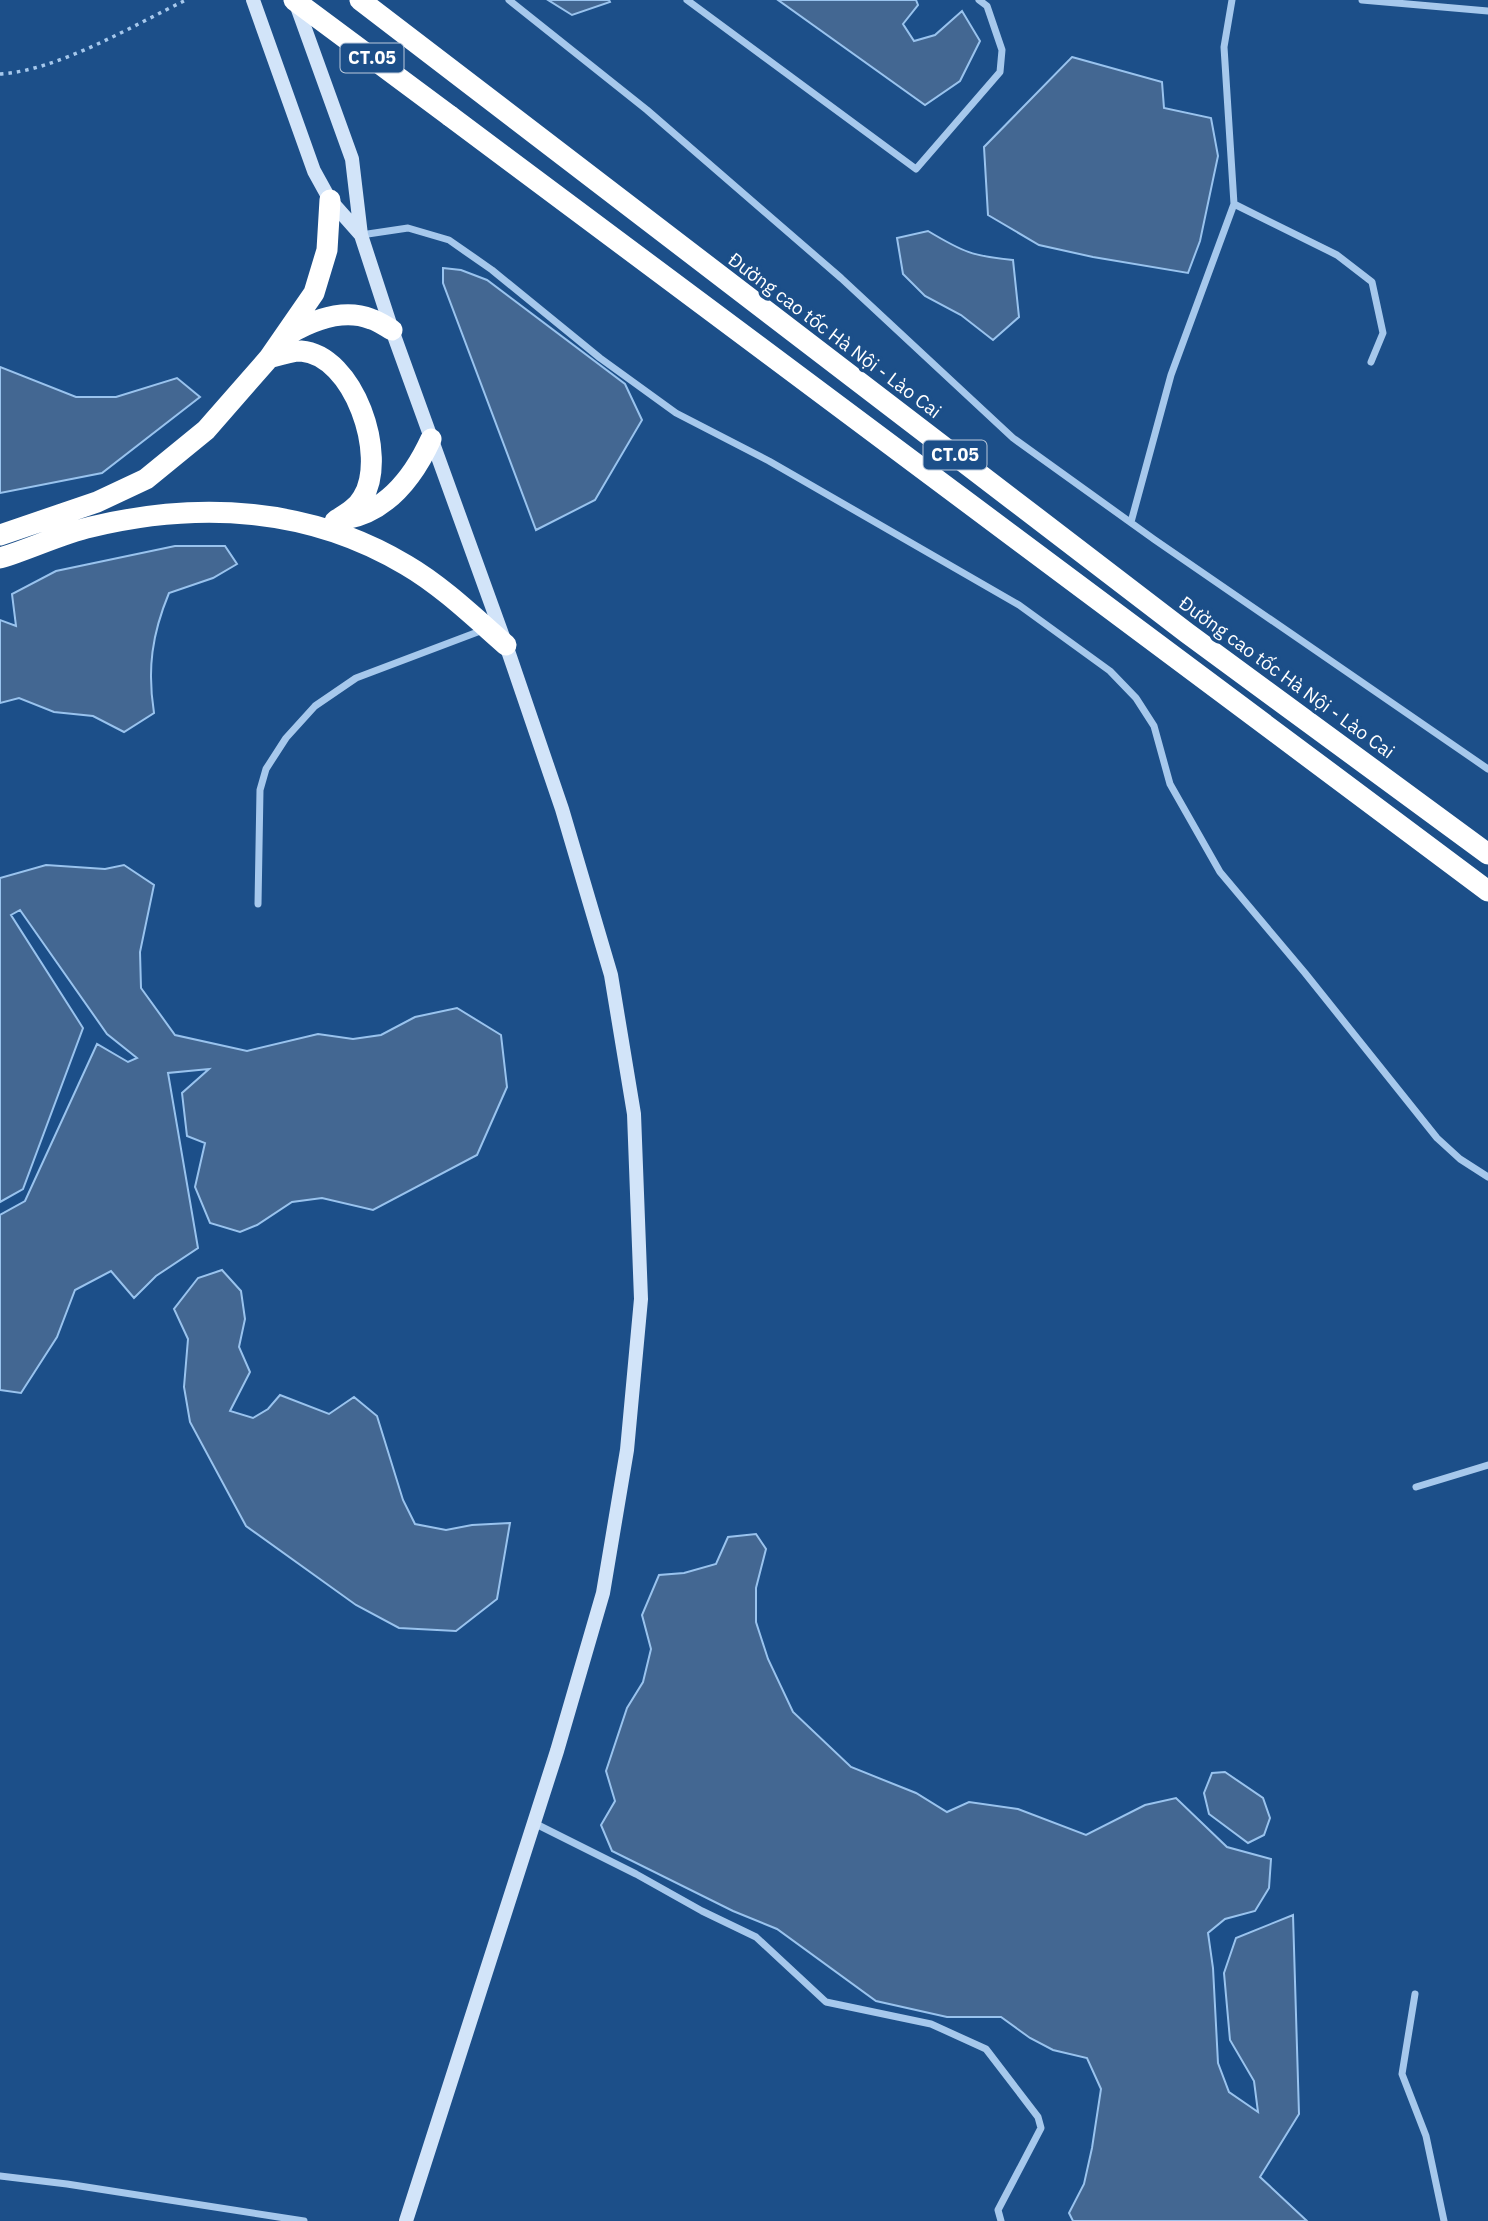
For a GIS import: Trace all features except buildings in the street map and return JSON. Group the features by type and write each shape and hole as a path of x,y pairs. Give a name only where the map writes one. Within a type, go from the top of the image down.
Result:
{"highway":[{"name":"CT.05","path":"295,0 1488,891"},
{"name":"Đường cao tốc Hà Nội - Lào Cai","path":"360,0 1187,633 1488,854"},
{"path":"0,535 97,502 146,480 206,430 270,358 314,293 327,250 330,200"},
{"path":"288,334 311,321 326,317 370,318 392,330"},
{"path":"270,358 302,351 336,368 350,386 362,415 373,452 371,474 365,495 355,508 335,521"},
{"path":"0,558 87,527 137,518 189,512 247,512 305,521 335,521 363,516 388,500 418,466 431,439"},
{"path":"305,521 360,541 407,565 457,602 506,645"}],"main road":[{"path":"253,0 314,171 330,200 361,235"},
{"path":"295,0 352,159 361,235 392,330 562,809 611,975 634,1114 641,1299 627,1450 603,1593 534,1823 406,2221"}],"street":[{"path":"509,0 647,110 841,278 1013,438 1488,769"},
{"path":"687,0 916,169 1000,72 1002,50 987,5 979,0"},
{"path":"1131,522 1171,375 1234,204 1224,47 1232,0"},
{"path":"1362,0 1488,11"},
{"path":"1234,204 1337,255 1372,282 1383,333 1371,362"},
{"path":"361,235 408,228 449,240 492,270 600,358 676,414 769,461 1019,605 1110,671 1136,698 1154,726 1170,784 1220,872 1305,972 1437,1138 1460,1159 1488,1177"},
{"path":"258,904 260,790 266,769 285,738 315,706 356,678 487,629"},
{"path":"1416,1487 1488,1465"},
{"path":"534,1823 636,1874 702,1912 756,1937 827,2002 931,2024 986,2049 1038,2117 1041,2129 998,2210 1001,2221"},
{"path":"1415,1994 1402,2074 1426,2136 1444,2221"},
{"path":"0,2176 304,2221"}],"path":[{"path":"0,74 35,68 73,54 186,0"}],"water":[{"path":"548,0 609,0 610,2 572,15"},
{"path":"778,0 916,0 918,5 903,24 914,41 935,35 962,11 980,41 960,81 925,105"},
{"path":"1072,57 1162,82 1164,108 1211,118 1218,156 1200,241 1188,273 1039,245 988,215 984,147"},
{"path":"928,231 968,252 1013,260 1019,317 993,340 961,315 925,296 903,274 897,238"},
{"path":"443,268 461,270 487,280 625,384 642,420 595,500 536,530 443,283"},
{"path":"0,367 76,397 116,397 177,378 200,397 102,473 0,493"},
{"path":"175,546 225,546 237,564 213,578 169,593 152,652 154,713 124,732 93,716 54,712 19,698 0,703 0,620 16,626 12,594 56,571"},
{"path":"46,865 105,869 124,865 154,885 140,952 141,988 175,1035 247,1051 318,1034 353,1039 381,1035 415,1017 457,1008 501,1035 507,1087 477,1155 373,1210 322,1198 292,1202 257,1225 240,1232 210,1223 195,1187 205,1143 187,1136 182,1093 209,1069 168,1073 198,1248 156,1276 134,1298 111,1271 75,1290 57,1337 21,1393 0,1390 0,1215 25,1201 97,1044 128,1062 137,1058 107,1034 20,910 11,915 83,1028 23,1189 0,1202 0,878"},
{"path":"222,1270 241,1291 245,1319 239,1347 250,1372 230,1411 253,1418 268,1409 280,1395 329,1414 354,1397 377,1416 403,1500 415,1524 446,1530 472,1525 510,1523 497,1599 456,1631 399,1628 356,1605 246,1526 190,1422 184,1387 188,1339 174,1309 198,1278"},
{"path":"756,1534 766,1549 756,1588 756,1622 768,1659 793,1712 851,1767 916,1793 947,1812 969,1802 1018,1809 1086,1835 1145,1805 1176,1798 1227,1847 1271,1859 1269,1888 1255,1911 1225,1919 1208,1933 1213,1968 1218,2063 1229,2092 1258,2112 1254,2081 1230,2040 1224,1973 1236,1938 1293,1915 1299,2114 1260,2177 1307,2221 1073,2221 1069,2213 1084,2184 1101,2089 1087,2058 1053,2050 1030,2038 1001,2017 947,2017 876,2001 777,1929 733,1911 612,1851 601,1825 615,1801 606,1771 627,1708 643,1682 651,1649 642,1615 659,1575 684,1573 716,1564 728,1537"},
{"path":"1225,1772 1263,1798 1270,1818 1264,1835 1248,1843 1209,1814 1204,1793 1212,1773"}]}
